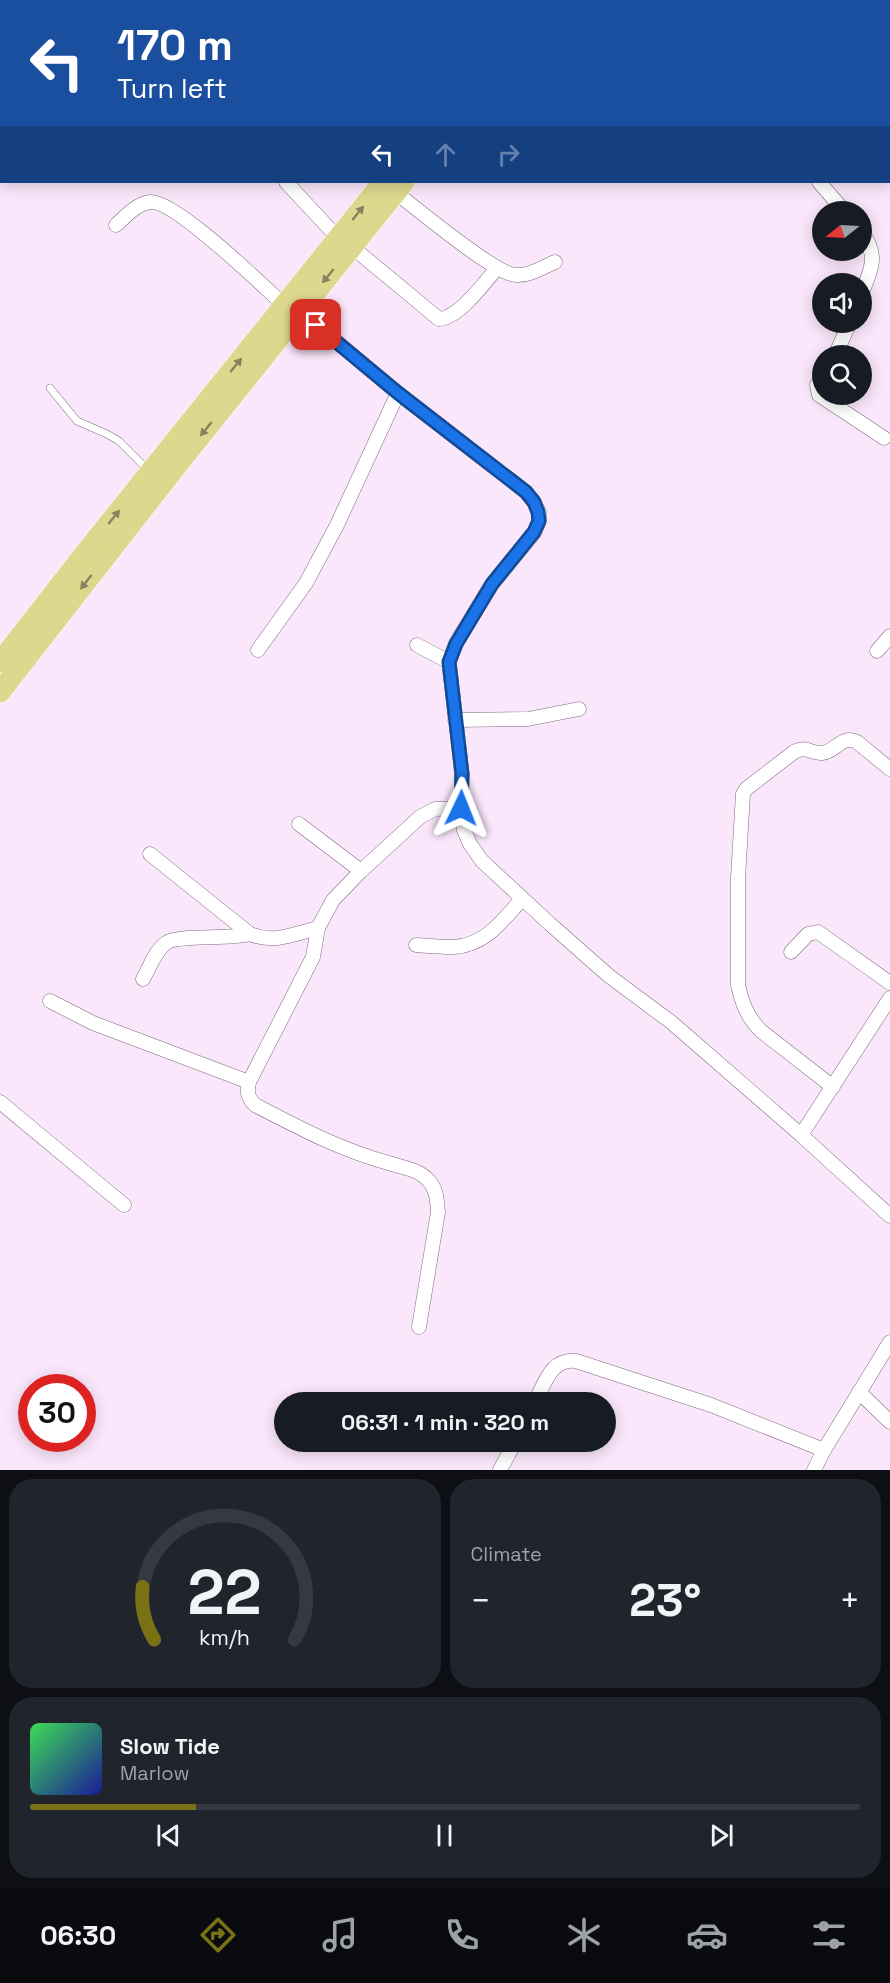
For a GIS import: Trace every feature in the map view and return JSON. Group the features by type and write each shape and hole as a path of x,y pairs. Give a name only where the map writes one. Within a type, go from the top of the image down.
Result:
{"main road":[{"path":"0,692 292,308 394,185"},
{"path":"0,662 150,472 292,308"}],"street":[{"path":"287,183 345,242 439,319 450,316 462,307 497,268"},
{"path":"820,183 835,201"},
{"path":"394,185 497,268 508,274 519,276 555,262"},
{"path":"116,225 142,204 160,203 197,228 292,308 526,492 534,502 539,521 534,532 492,584 456,644 449,662 462,774 461,808 464,830 470,844 482,861 522,899 609,976 670,1022 801,1135 890,1216"},
{"path":"258,650 306,583 327,544 398,393"},
{"path":"832,405 884,438"},
{"path":"877,651 890,636"},
{"path":"417,645 449,662"},
{"path":"455,720 528,719 579,709"},
{"path":"833,1087 752,1023 741,1000 738,985 738,878 743,794 746,789 794,752 808,749 820,753 826,752 848,740 857,742 890,769"},
{"path":"419,1327 438,1212 437,1196 429,1181 417,1171 352,1152 313,1136 255,1105 247,1091 249,1082 313,957 318,928 333,900 420,817 435,809 461,808"},
{"path":"299,824 361,871"},
{"path":"150,854 249,934 272,939 318,928"},
{"path":"416,945 455,947 477,941 495,929 522,899"},
{"path":"791,952 808,934 818,932 890,983"},
{"path":"143,979 159,950 172,939 233,938 249,934"},
{"path":"801,1135 890,998"},
{"path":"50,1001 93,1023 249,1082"},
{"path":"0,1101 124,1205"},
{"path":"814,1470 890,1342"},
{"path":"540,1392 558,1364 567,1360 576,1361 711,1405 824,1450"},
{"path":"859,1392 890,1422"},
{"path":"500,1470 510,1452"}],"lane":[{"path":"50,388 77,421 118,441 150,472"}],"route":[{"path":"316,325 398,393 526,492 538,512 539,521 534,532 492,584 456,644 449,662 462,774 461,808"}]}
